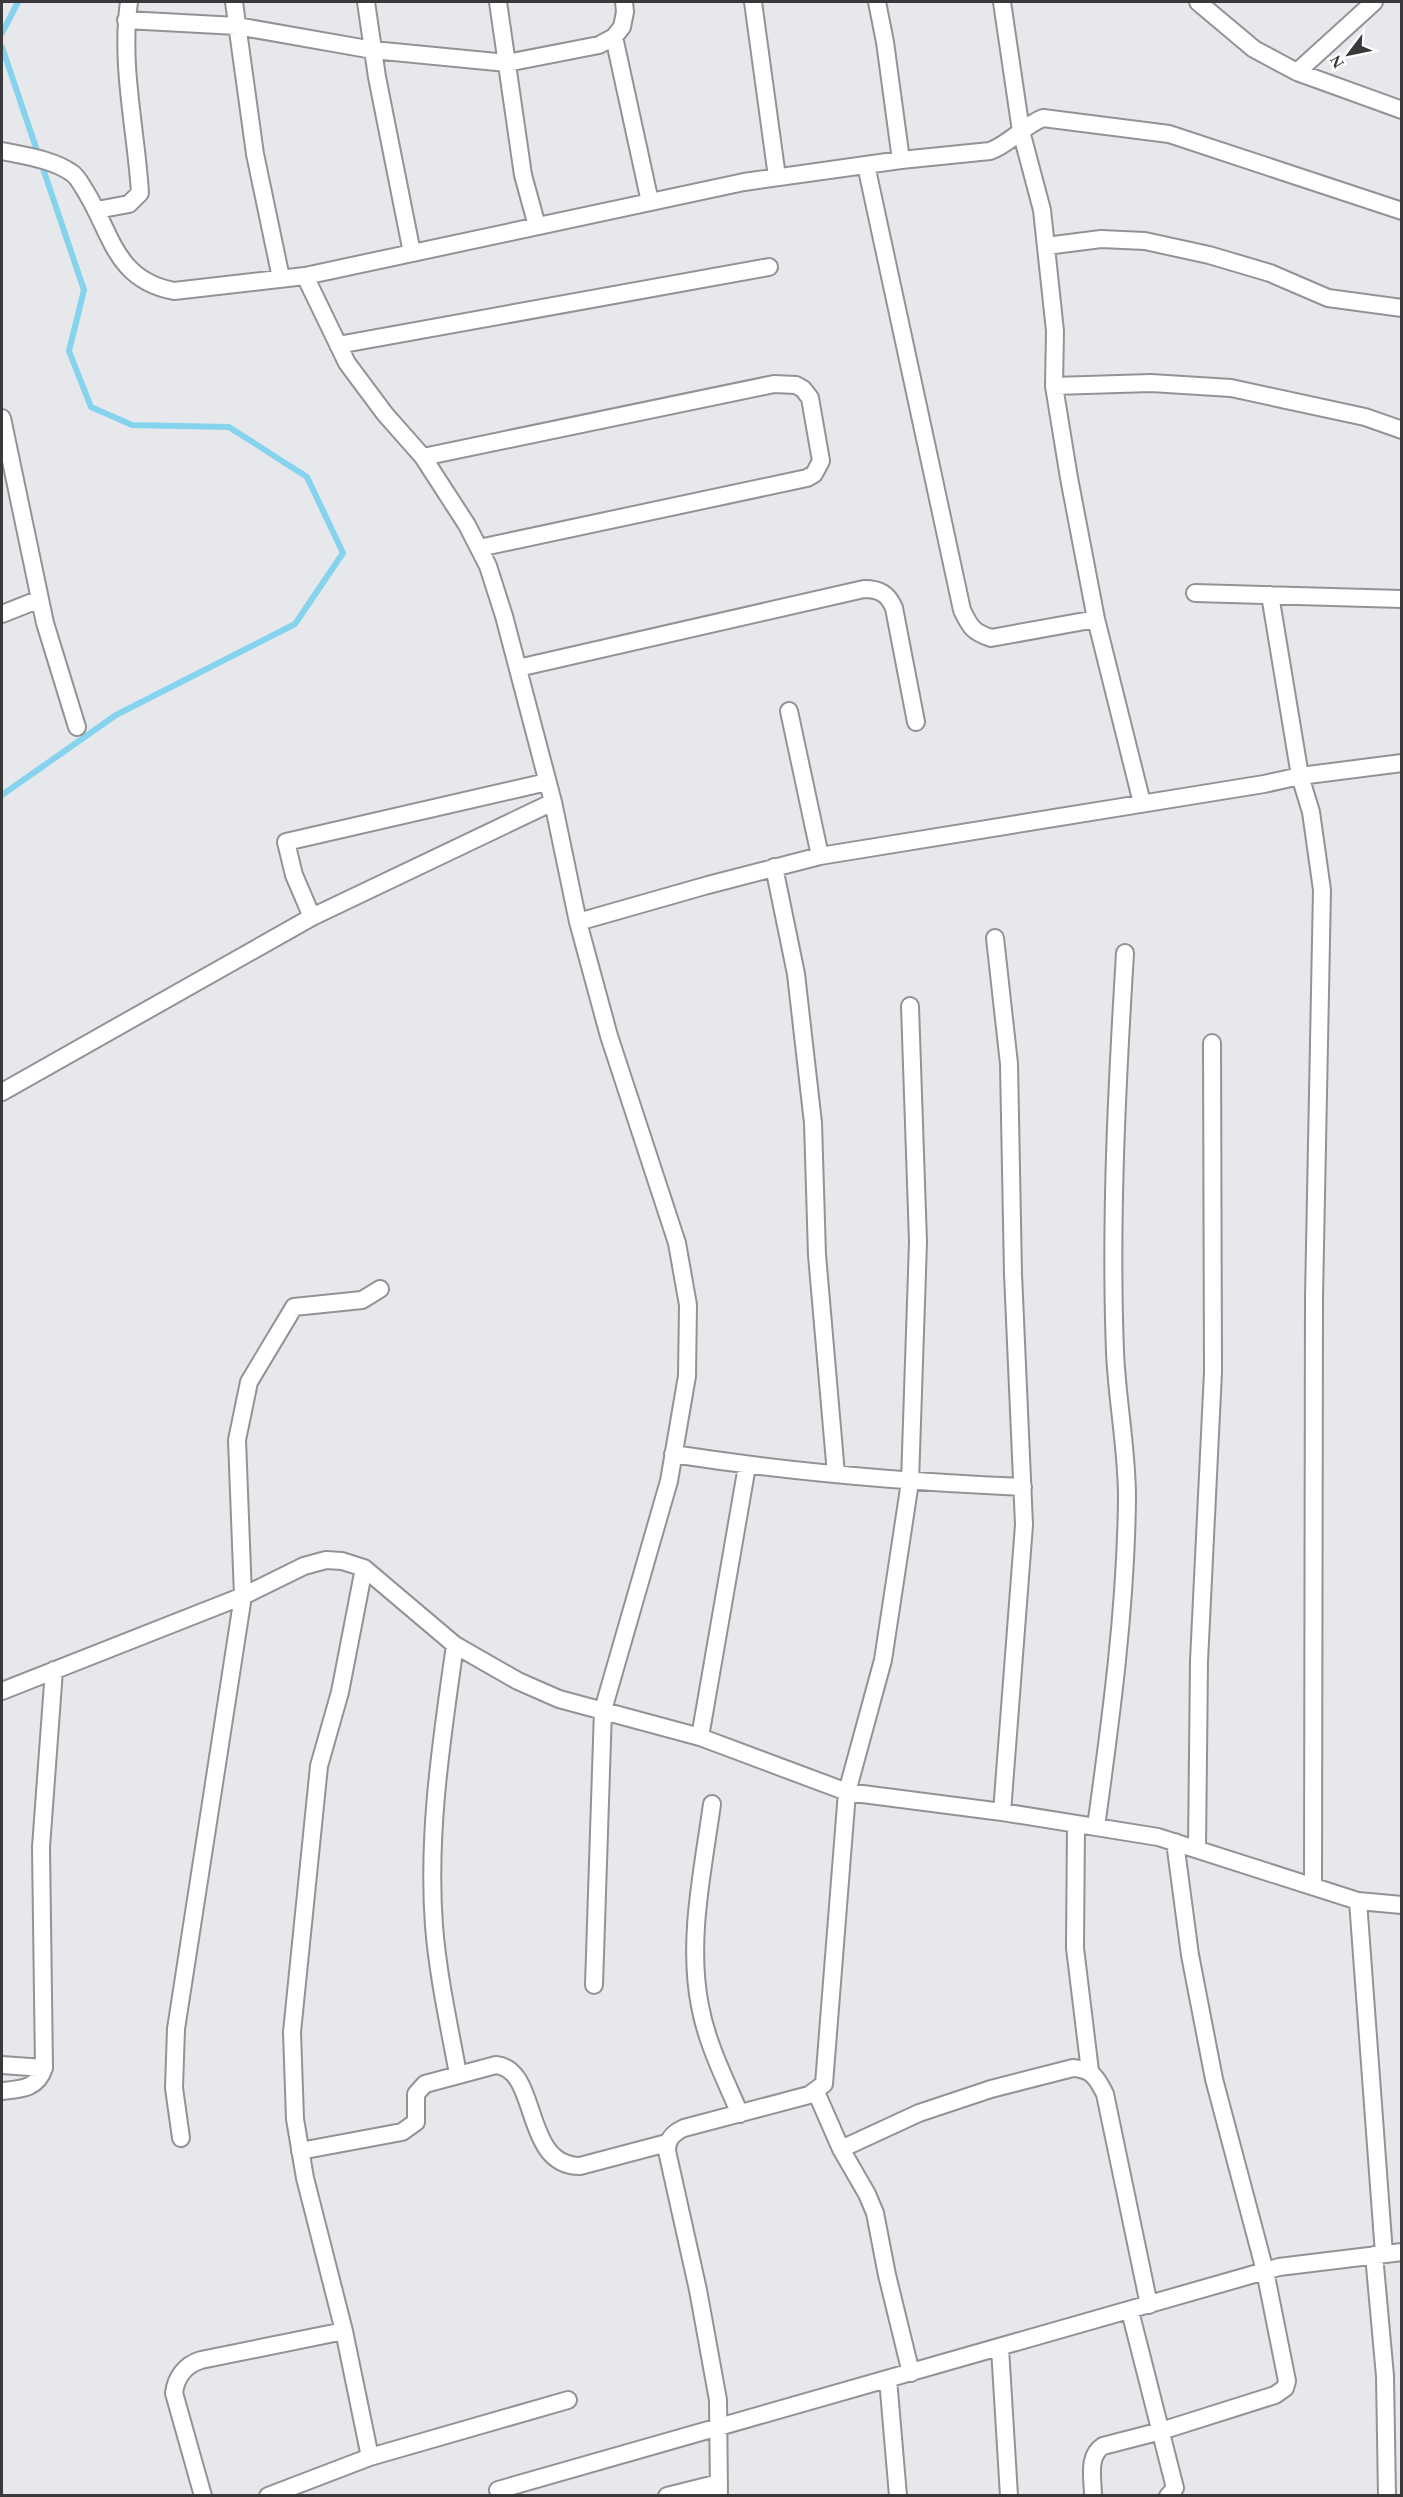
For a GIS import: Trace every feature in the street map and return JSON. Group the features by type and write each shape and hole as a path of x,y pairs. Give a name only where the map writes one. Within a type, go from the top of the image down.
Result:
{"street":[{"path":"97,210 129,204 140,193 128,84 126,20 129,2"},
{"path":"234,2 255,154 281,278"},
{"path":"366,2 412,253"},
{"path":"498,2 523,175 537,226"},
{"path":"126,20 237,26 373,50 507,63 599,45 614,37 622,27 624,2"},
{"path":"753,2 777,177"},
{"path":"877,2 885,42 900,160"},
{"path":"1002,2 1021,131 1042,210 1055,330 1054,386 1096,619 1142,803"},
{"path":"1297,72 1374,2"},
{"path":"1204,3 1254,49 1297,72 1401,110"},
{"path":"614,37 650,202"},
{"path":"2,151 55,164 74,174 97,210 109,240 125,264 155,288 174,291 305,276 777,177 900,160 990,151 1011,141 1032,122 1043,118 1169,134 1401,211"},
{"path":"866,165 962,610 968,622 976,633 991,638 1096,619"},
{"path":"1046,246 1101,239 1145,241 1209,255 1270,273 1328,298 1401,308"},
{"path":"338,345 769,267"},
{"path":"305,276 347,363 385,414 423,457 467,525 491,576 553,802 578,922 609,1036 677,1243 686,1294 687,1376 669,1481 603,1710 594,1985"},
{"path":"1054,386 1151,383 1231,388 1365,417 1401,430"},
{"path":"423,457 774,384 795,385 803,389 810,398 821,461 814,474 807,478 479,548"},
{"path":"2,418 45,623 77,727"},
{"path":"518,668 864,589 876,589 890,599 894,608 916,722"},
{"path":"1195,593 1401,599"},
{"path":"1270,595 1300,776 1311,812 1322,890 1314,1309 1313,1885"},
{"path":"2,614 40,599"},
{"path":"789,711 820,856"},
{"path":"578,922 820,856 1264,784 1300,776 1401,763"},
{"path":"312,917 294,875 286,842 547,782"},
{"path":"2,1092 312,917 553,802"},
{"path":"774,867 796,974 813,1123 817,1255 836,1474"},
{"path":"995,939 1009,1064 1013,1274 1024,1525 1002,1812"},
{"path":"1096,1827 1112,1716 1127,1495 1115,1353 1114,1209 1118,1058 1125,953"},
{"path":"300,2151 402,2132 416,2122 414,2100 419,2089 425,2084 496,2065 509,2070 516,2076 547,2150 556,2161 567,2166 579,2166 667,2142 678,2131 816,2092 824,2084 848,1792 883,1660 910,1482 918,1242 910,1006"},
{"path":"1197,1849 1199,1661 1214,1372 1212,1043"},
{"path":"181,2138 174,2088 176,2029 243,1596 237,1440 249,1382 294,1307 362,1300 380,1289"},
{"path":"674,1454 747,1466 910,1482 1023,1487"},
{"path":"700,1737 747,1466"},
{"path":"2,1691 243,1596 304,1566 326,1560 342,1561 364,1568 455,1645 518,1681 559,1699 700,1737 848,1792 1002,1812 1158,1837 1358,1901 1401,1905"},
{"path":"364,1568 340,1692 319,1766 292,2032 295,2119 300,2151 344,2331 370,2457"},
{"path":"455,1645 439,1756 432,1841 434,1926 443,1995 458,2074"},
{"path":"2,2091 31,2086 41,2077 44,2068 41,1847 54,1670"},
{"path":"712,1804 695,1950 700,2006 714,2055 740,2114"},
{"path":"1076,1824 1075,1948 1090,2071"},
{"path":"1093,2496 1093,2466 1096,2451 1102,2446 1161,2431 1275,2395 1285,2388 1287,2380 1265,2271 1214,2079 1190,1955 1175,1842"},
{"path":"1358,1901 1385,2376 1387,2496"},
{"path":"2,2065 44,2068"},
{"path":"841,2149 919,2113 954,2101 1073,2068 1090,2071 1098,2079 1105,2094 1149,2306"},
{"path":"816,2092 841,2149 867,2194 875,2213 887,2275 911,2373"},
{"path":"667,2142 716,2389 719,2489 667,2496"},
{"path":"498,2490 1149,2306 1279,2267 1401,2252"},
{"path":"1130,2311 1175,2493"},
{"path":"203,2496 174,2393 176,2382 183,2371 192,2363 201,2360 344,2331"},
{"path":"1000,2348 1009,2496"},
{"path":"888,2379 898,2496"},
{"path":"268,2496 370,2457 568,2400"}],"waterway":[{"path":"2,33 18,2"},
{"path":"2,47 84,290 69,351 91,407 132,425 229,427 307,477 343,553 295,624 116,715 2,795"}]}
